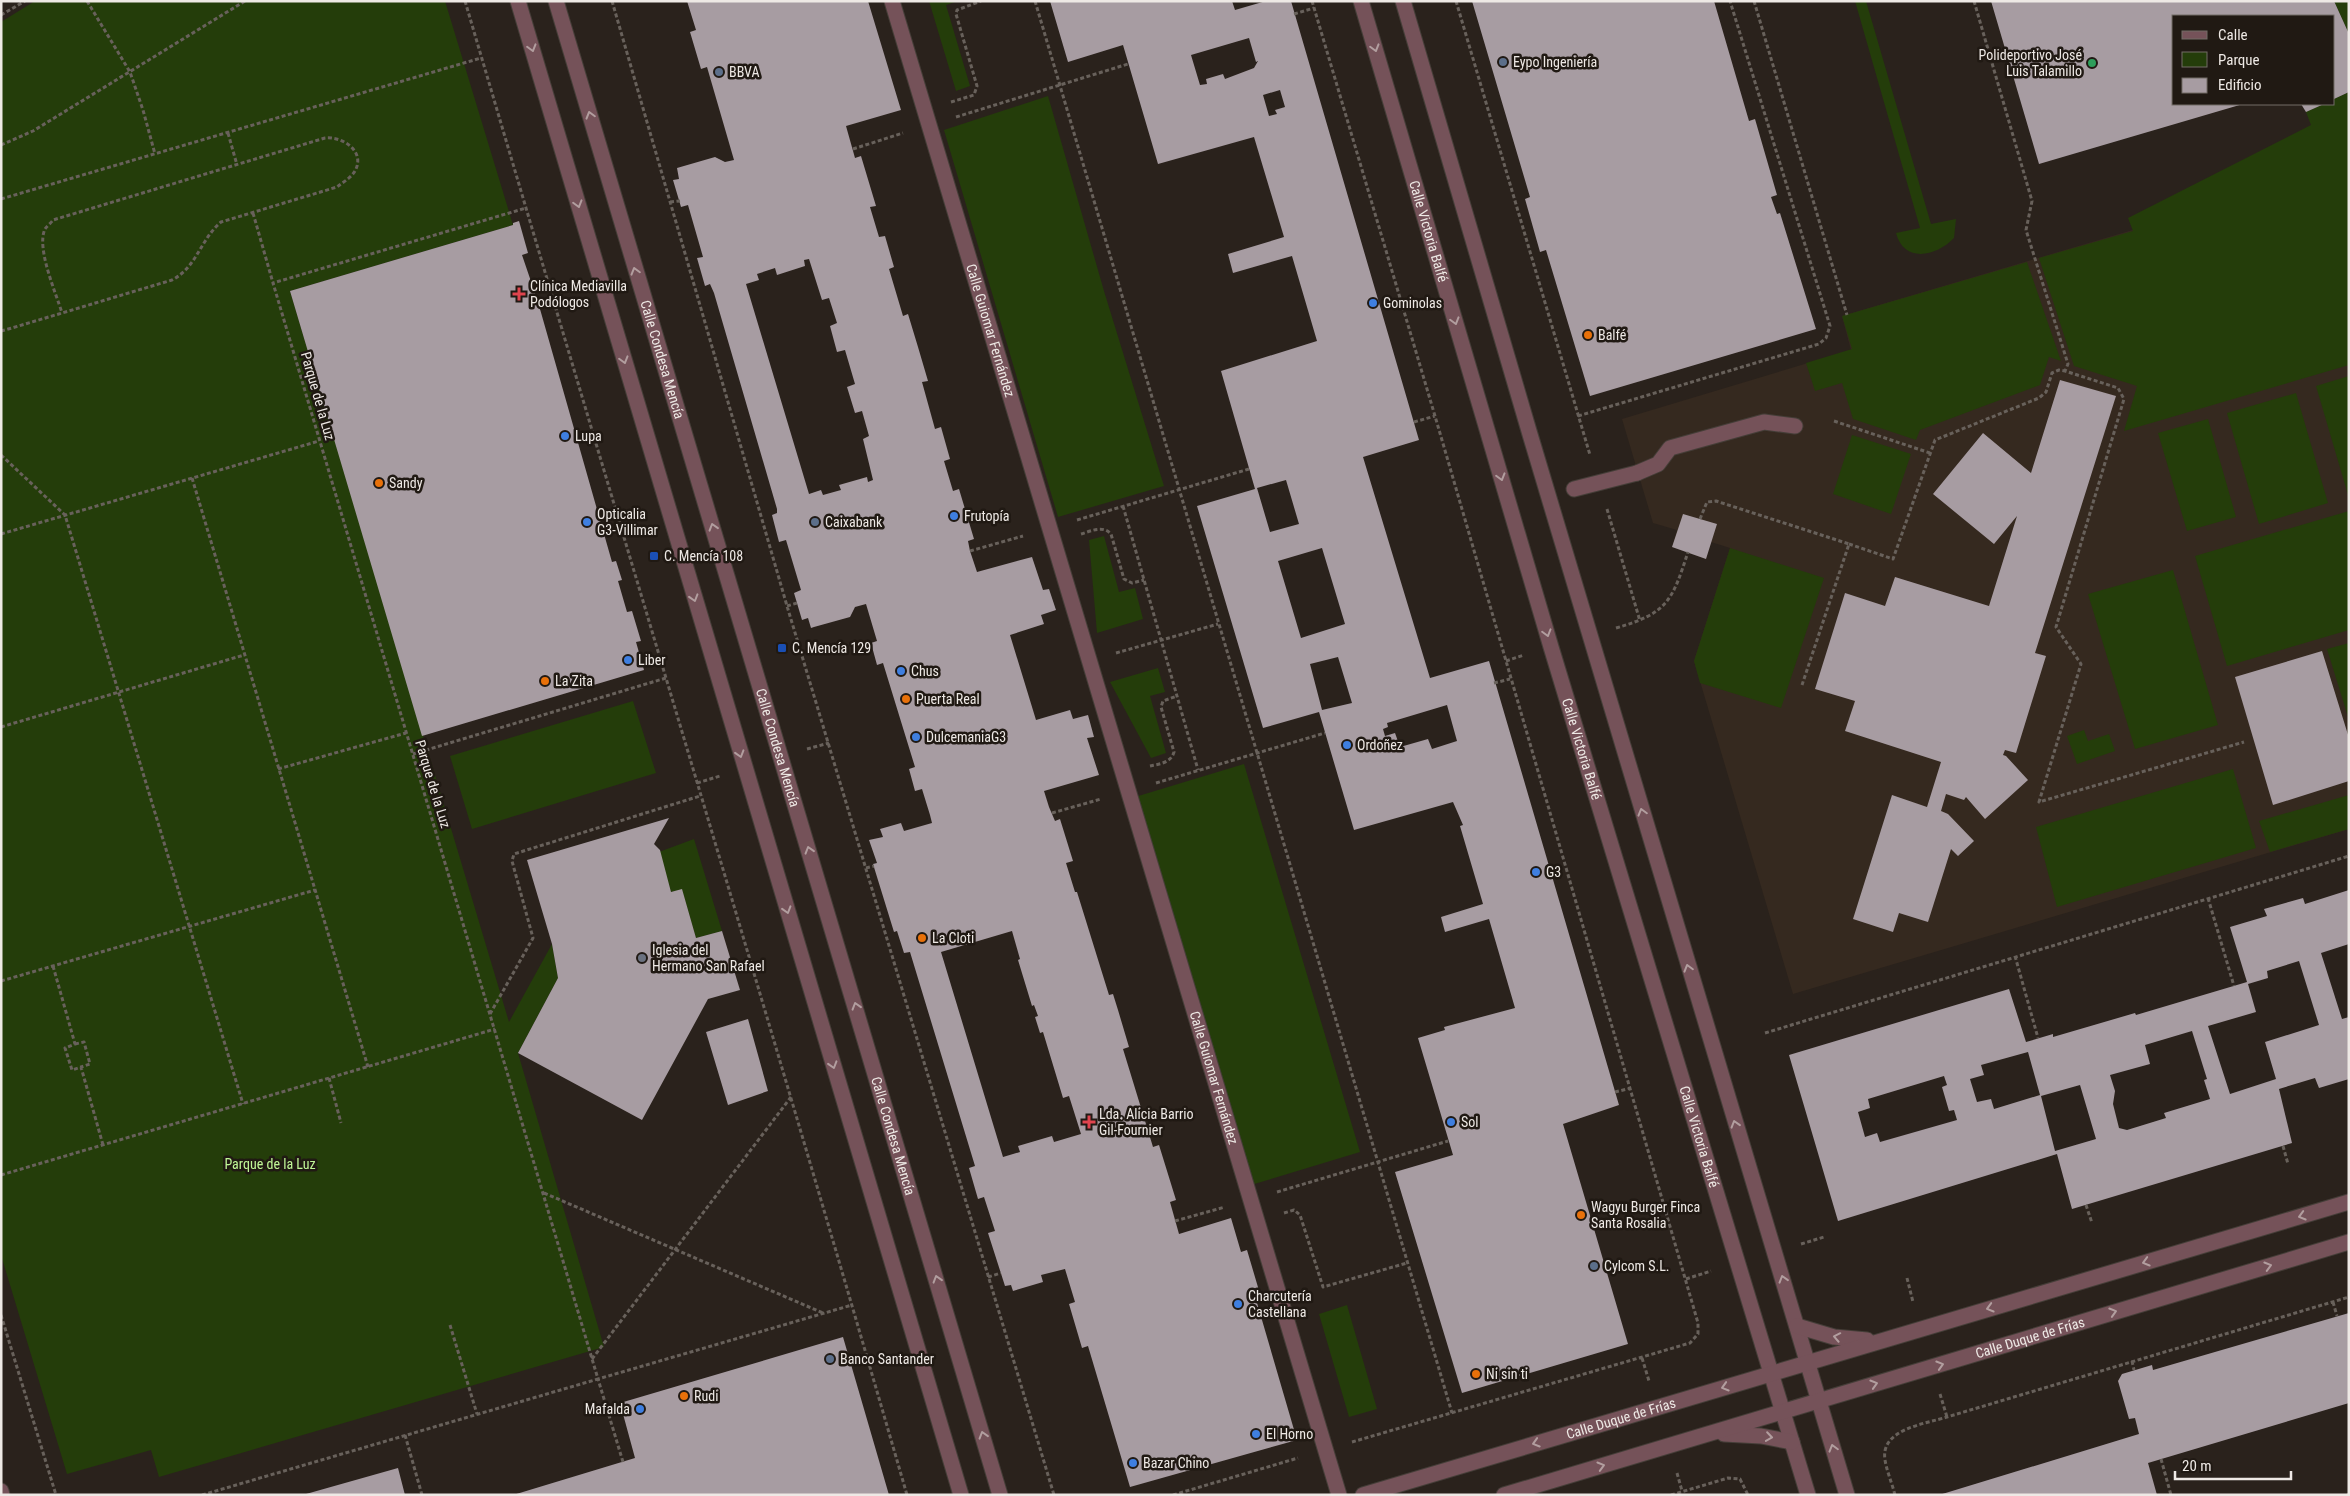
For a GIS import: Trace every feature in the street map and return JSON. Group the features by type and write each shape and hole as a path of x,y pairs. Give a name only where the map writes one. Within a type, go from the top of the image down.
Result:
{"street":[{"path":"518,1 961,1495"},
{"name":"Calle Condesa Mencía","path":"556,1 1000,1495"},
{"name":"Calle Guiomar Fernández","path":"892,1 1339,1495"},
{"name":"Calle Victoria Balfé","path":"1361,1 1551,647 1808,1495"},
{"path":"1403,1 1716,1063 1820,1401 1846,1495"},
{"path":"1574,489 1637,473 1658,464 1670,448 1764,422 1795,426"},
{"name":"Calle Duque de Frías","path":"1363,1495 2349,1202"},
{"name":"Calle Duque de Frías","path":"1504,1495 2349,1242"},
{"name":"Calle Duque de Frías","path":"1797,1326 1834,1337 1879,1341"},
{"name":"Calle Duque de Frías","path":"1711,1434 1760,1436 1792,1442"},
{"path":"1,1491 2,1495"}],"path":[{"path":"1,15 25,1"},
{"path":"87,1 130,72 144,110 155,154"},
{"path":"1,145 33,132 245,1"},
{"path":"465,1 700,796 792,1097 907,1495"},
{"path":"612,1 787,606 1054,1495"},
{"path":"924,110 974,95 977,86 956,14 960,7 981,1"},
{"path":"1035,1 1452,1413"},
{"path":"1173,1495 1690,1343 1698,1334 1698,1323 1631,1088 1312,1"},
{"path":"1456,1 1640,621 1665,605 1676,589 1688,552"},
{"path":"1578,416 1819,344 1826,338 1830,326 1730,1"},
{"path":"1754,1 1848,315"},
{"path":"1974,1 2032,200 2026,230 2068,364 2065,371"},
{"path":"1294,14 1314,8"},
{"path":"1,199 482,58"},
{"path":"853,149 1128,64"},
{"path":"228,133 237,165"},
{"path":"1,331 62,313 172,280 190,268 210,231 221,222 337,187 356,170 357,159 353,149 345,141 335,137 53,220 46,228 43,238 44,252 62,313"},
{"path":"670,202 680,201"},
{"path":"273,283 526,208"},
{"name":"Parque de la Luz","path":"253,213 623,1462"},
{"path":"1700,519 1707,502 1716,501 1893,559 1935,440 2039,398 2046,392 2052,373 2059,370 2118,388 2124,399 2056,627 2081,664 2039,802 2244,742"},
{"path":"1414,422 1435,416"},
{"path":"1834,421 1930,453"},
{"path":"1,534 319,441"},
{"path":"1,455 64,515 243,1104"},
{"path":"1082,519 1249,470"},
{"path":"192,478 368,1067"},
{"path":"1123,506 1198,770"},
{"path":"1086,533 1103,528 1108,530 1124,579 1132,583 1144,580"},
{"path":"1802,685 1849,544"},
{"path":"787,606 797,603"},
{"path":"1089,660 1218,624"},
{"path":"1,727 244,655"},
{"path":"413,754 666,678"},
{"path":"1494,683 1510,679"},
{"path":"1123,774 1169,761 1173,757 1174,752 1161,707 1163,701 1177,696"},
{"path":"278,769 406,733"},
{"path":"1158,782 1325,733"},
{"path":"490,1014 533,938 512,861 514,854 700,796"},
{"path":"1765,1032 2349,856"},
{"path":"866,868 874,866"},
{"path":"1,980 315,890"},
{"path":"2208,898 2234,986"},
{"path":"2015,956 2038,1038"},
{"path":"53,966 75,1044"},
{"path":"1,1175 495,1029"},
{"path":"84,1042 90,1064 72,1070 65,1048 75,1044 84,1042"},
{"path":"81,1068 104,1145"},
{"path":"329,1078 341,1123"},
{"path":"1615,1092 1631,1088"},
{"path":"592,1359 792,1097"},
{"path":"1175,1221 1448,1141"},
{"path":"2283,1146 2288,1164"},
{"path":"543,1192 823,1314"},
{"path":"2086,1205 2092,1223"},
{"path":"1294,1210 1300,1215 1323,1287 1407,1263"},
{"path":"988,1277 1001,1272"},
{"path":"1895,1495 1884,1458 1887,1444 1894,1434 2349,1297"},
{"path":"2333,1302 2337,1316"},
{"path":"202,1495 852,1305"},
{"path":"1,1315 56,1495"},
{"path":"450,1325 477,1414"},
{"path":"2132,1361 2134,1370"},
{"path":"405,1435 422,1495"},
{"path":"2161,1459 2171,1495"},
{"path":"1671,1495 1728,1478 1740,1479 1748,1495"}],"shaded area":[{"path":"2349,166 2349,829 1793,994 1694,661 1730,548 1711,542 1706,559 1672,547 1677,530 1653,523 1622,419 1851,350 1842,316"}],"green space":[{"name":"Parque de la Luz","path":"35,1 445,1 513,225 290,291 509,1022 552,944 558,978 518,1053 604,1347 159,1477 151,1450 67,1474 1,1255 1,22"},
{"path":"929,1 958,1 946,5 970,86 956,91"},
{"path":"1855,1 1866,1 1931,224 1956,219 1954,238 1930,253 1913,253 1906,249 1900,243 1896,233 1920,228"},
{"path":"2334,1 2349,1 2349,34"},
{"path":"2349,92 2349,365 2124,431 2137,386 2074,366 2039,258 2133,231 2128,218 2311,125 2306,112 2322,105 2335,105 2335,99"},
{"path":"1048,96 1104,291 1164,486 1058,517 944,130"},
{"path":"2027,262 2061,361 2049,357 2040,385 1920,430 1916,440 1853,419 1842,383 1815,391 1806,363 1852,349 1842,316"},
{"path":"2349,376 2349,495 2348,495 2316,386"},
{"path":"2296,393 2328,503 2259,524 2227,413"},
{"path":"2208,419 2236,517 2187,531 2158,433"},
{"path":"1852,435 1911,454 1891,514 1833,494"},
{"path":"2349,511 2349,630 2227,666 2195,556"},
{"path":"1104,536 1119,592 1135,588 1143,619 1097,633 1089,540"},
{"path":"1730,548 1824,578 1781,708 1700,683 1694,661"},
{"path":"2173,570 2218,725 2135,749 2088,594"},
{"path":"2349,643 2349,720 2327,649"},
{"path":"1158,668 1165,692 1150,696 1166,753 1151,758 1110,682"},
{"path":"633,701 656,773 472,829 450,756"},
{"path":"2084,730 2088,741 2109,734 2115,751 2077,764 2067,736"},
{"path":"1244,764 1360,1152 1251,1185 1135,797"},
{"path":"2233,769 2256,848 2057,907 2036,827"},
{"path":"2349,795 2349,829 2270,852 2259,821"},
{"path":"694,839 722,931 696,938 682,890 671,892 659,852"},
{"path":"1347,1305 1377,1409 1349,1417 1319,1314"}],"building":[{"path":"687,1 868,1 901,110 846,126 855,158 861,156 876,206 870,207 879,237 885,236 894,267 889,269 903,316 908,314 928,381 922,382 935,429 941,427 950,459 944,461 953,491 959,489 974,539 968,541 970,551 977,572 1032,557 1043,590 1049,589 1056,610 1041,615 1044,624 1010,635 1036,720 1070,710 1073,719 1088,715 1094,737 1087,738 1099,775 1044,791 1055,821 1060,819 1073,861 1066,863 1109,995 1113,994 1118,1010 1129,1047 1123,1049 1153,1147 1159,1145 1176,1200 1170,1202 1179,1234 1231,1218 1241,1252 1247,1250 1260,1294 1255,1296 1297,1440 1130,1487 1088,1346 1082,1348 1069,1304 1075,1302 1065,1269 1041,1275 1043,1282 1013,1291 1011,1285 1005,1286 988,1233 995,1231 984,1197 978,1199 969,1168 975,1166 910,952 904,953 897,931 894,932 873,864 877,863 869,840 883,837 880,829 901,823 904,831 932,823 930,815 922,789 915,791 909,769 915,767 883,663 877,665 871,643 877,641 866,604 855,607 850,617 811,628 808,618 802,620 794,593 801,590 786,540 779,542 772,515 777,513 777,509 714,293 710,284 705,286 697,258 703,257 688,205 681,207 673,180 679,179 677,168 715,157 725,162 734,160 707,67 701,69 690,32 696,30","holes":["809,259 822,300 829,298 837,323 830,326 837,352 845,350 855,384 847,387 855,413 862,411 869,436 863,439 873,480 868,482 867,477 839,485 841,490 823,495 821,490 809,494 746,284 759,280 757,274 775,268 777,275 805,266 804,260","1012,931 1020,959 1018,960 1032,1006 1034,1005 1038,1016 1035,1017 1040,1033 1043,1032 1063,1098 1069,1096 1081,1134 1054,1142 1052,1136 1018,1146 1020,1152 1003,1157 941,952"]},
{"path":"1050,1 1232,1 1235,10 1266,1 1291,1 1419,440 1363,457 1430,678 1489,661 1619,1105 1563,1124 1628,1344 1462,1393 1395,1172 1453,1155 1418,1038 1445,1030 1444,1027 1515,1008 1489,919 1445,932 1441,917 1483,904 1460,826 1463,825 1453,802 1354,830 1319,712 1263,728 1197,506 1255,489 1221,371 1317,341 1292,256 1233,273 1228,254 1284,237 1254,137 1158,164 1123,45 1068,62","holes":["1249,38 1256,62 1258,61 1254,68 1225,79 1223,74 1206,79 1207,84 1200,85 1191,55","1280,90 1285,107 1275,110 1277,114 1269,116 1263,95","1286,480 1299,524 1270,532 1257,488","1322,548 1345,624 1301,638 1278,561","1338,657 1352,703 1322,710 1310,664","1447,705 1457,741 1432,749 1428,739 1400,747 1395,733 1385,736 1383,729 1388,727 1387,723"]},
{"path":"1472,1 1714,1 1749,121 1755,119 1777,195 1771,197 1777,214 1780,213 1816,329 1590,396 1546,250 1540,252 1525,199 1530,197"},
{"name":"Polideportivo José Luis Talamillo","path":"1991,1 2334,1 2349,34 2349,92 2335,99 2335,15 2172,15 2172,105 2240,105 2039,164"},
{"path":"2302,105 2322,105 2306,112"},
{"path":"519,221 528,253 522,255 538,302 612,562 616,561 622,580 618,581 627,612 632,611 641,641 636,642 644,670 422,736 290,291 513,225 513,223"},
{"path":"2060,380 2116,396 2035,653 2046,656 2016,753 2005,750 2003,755 2028,780 1985,819 1966,797 1964,800 1946,794 1941,811 1948,814 1974,841 1958,856 1951,849 1928,922 1899,913 1893,932 1853,919 1892,795 1927,807 1941,762 1845,731 1855,701 1815,689 1845,593 1885,606 1895,577 1989,606 2017,516 1994,544 1933,494 1983,433 2031,473"},
{"path":"1683,514 1717,524 1706,559 1672,547"},
{"path":"2322,651 2349,738 2349,781 2273,805 2235,677"},
{"name":"Iglesia del Hermano San Rafael","path":"669,818 654,844 660,850 671,892 682,889 696,938 722,931 740,990 708,999 642,1120 518,1053 558,978 552,944 527,860"},
{"path":"2349,890 2349,944 2321,953 2342,1019 2349,1017 2349,1079 2319,1088 2315,1078 2279,1089 2292,1143 2072,1209 2057,1154 1838,1221 1789,1055 2009,989 2026,1042 2053,1034 2053,1037 2135,1013 2136,1015 2247,982 2230,927 2267,916 2264,909 2303,898 2305,904","holes":["2299,961 2319,1025 2265,1042 2276,1079 2230,1094 2208,1026 2256,1012 2248,984 2268,978 2267,971","2192,1031 2207,1079 2204,1080 2210,1099 2164,1113 2166,1118 2127,1130 2119,1128 2113,1104 2115,1091 2110,1075 2150,1064 2145,1045","2028,1052 2040,1095 1994,1109 1991,1099 1977,1102 1970,1079 1984,1075 1981,1065","1944,1076 1947,1085 1942,1087 1949,1111 1954,1110 1957,1120 1880,1142 1877,1133 1865,1137 1858,1112 1870,1108 1868,1099","2080,1085 2096,1139 2055,1151 2041,1096"]},
{"path":"748,1019 768,1091 728,1105 706,1032"},
{"path":"2349,1313 2349,1403 2148,1463 2157,1495 1939,1495 2139,1434 2135,1418 2129,1419 2118,1381 2122,1374 2152,1365 2153,1370"},
{"path":"843,1337 889,1495 513,1495 635,1458 620,1403"},
{"path":"398,1468 405,1495 306,1495 306,1494"}],"place":[{"name":"Eypo Ingeniería","path":"1503,62"},
{"name":"Polideportivo José Luis Talamillo","path":"2092,63"},
{"name":"BBVA","path":"719,72"},
{"name":"Clínica Mediavilla Podólogos","path":"519,294"},
{"name":"Gominolas","path":"1373,303"},
{"name":"Balfé","path":"1588,335"},
{"name":"Lupa","path":"565,436"},
{"name":"Sandy","path":"379,483"},
{"name":"Frutopía","path":"954,516"},
{"name":"Opticalia G3-Villimar","path":"587,522"},
{"name":"Caixabank","path":"815,522"},
{"name":"C. Mencía 108","path":"654,556"},
{"name":"C. Mencía 129","path":"782,648"},
{"name":"Liber","path":"628,660"},
{"name":"Chus","path":"901,671"},
{"name":"La Zita","path":"545,681"},
{"name":"Puerta Real","path":"906,699"},
{"name":"DulcemaniaG3","path":"916,737"},
{"name":"Ordoñez","path":"1347,745"},
{"name":"G3","path":"1536,872"},
{"name":"La Cloti","path":"922,938"},
{"name":"Iglesia del Hermano San Rafael","path":"642,958"},
{"name":"Lda. Alicia Barrio Gil-Fournier","path":"1089,1122"},
{"name":"Sol","path":"1451,1122"},
{"name":"Wagyu Burger Finca Santa Rosalia","path":"1581,1215"},
{"name":"Cylcom S.L.","path":"1594,1266"},
{"name":"Charcutería Castellana","path":"1238,1304"},
{"name":"Banco Santander","path":"830,1359"},
{"name":"Ni sin ti","path":"1476,1374"},
{"name":"Rudi","path":"684,1396"},
{"name":"Mafalda","path":"640,1409"},
{"name":"El Horno","path":"1256,1434"},
{"name":"Bazar Chino","path":"1133,1463"}]}
